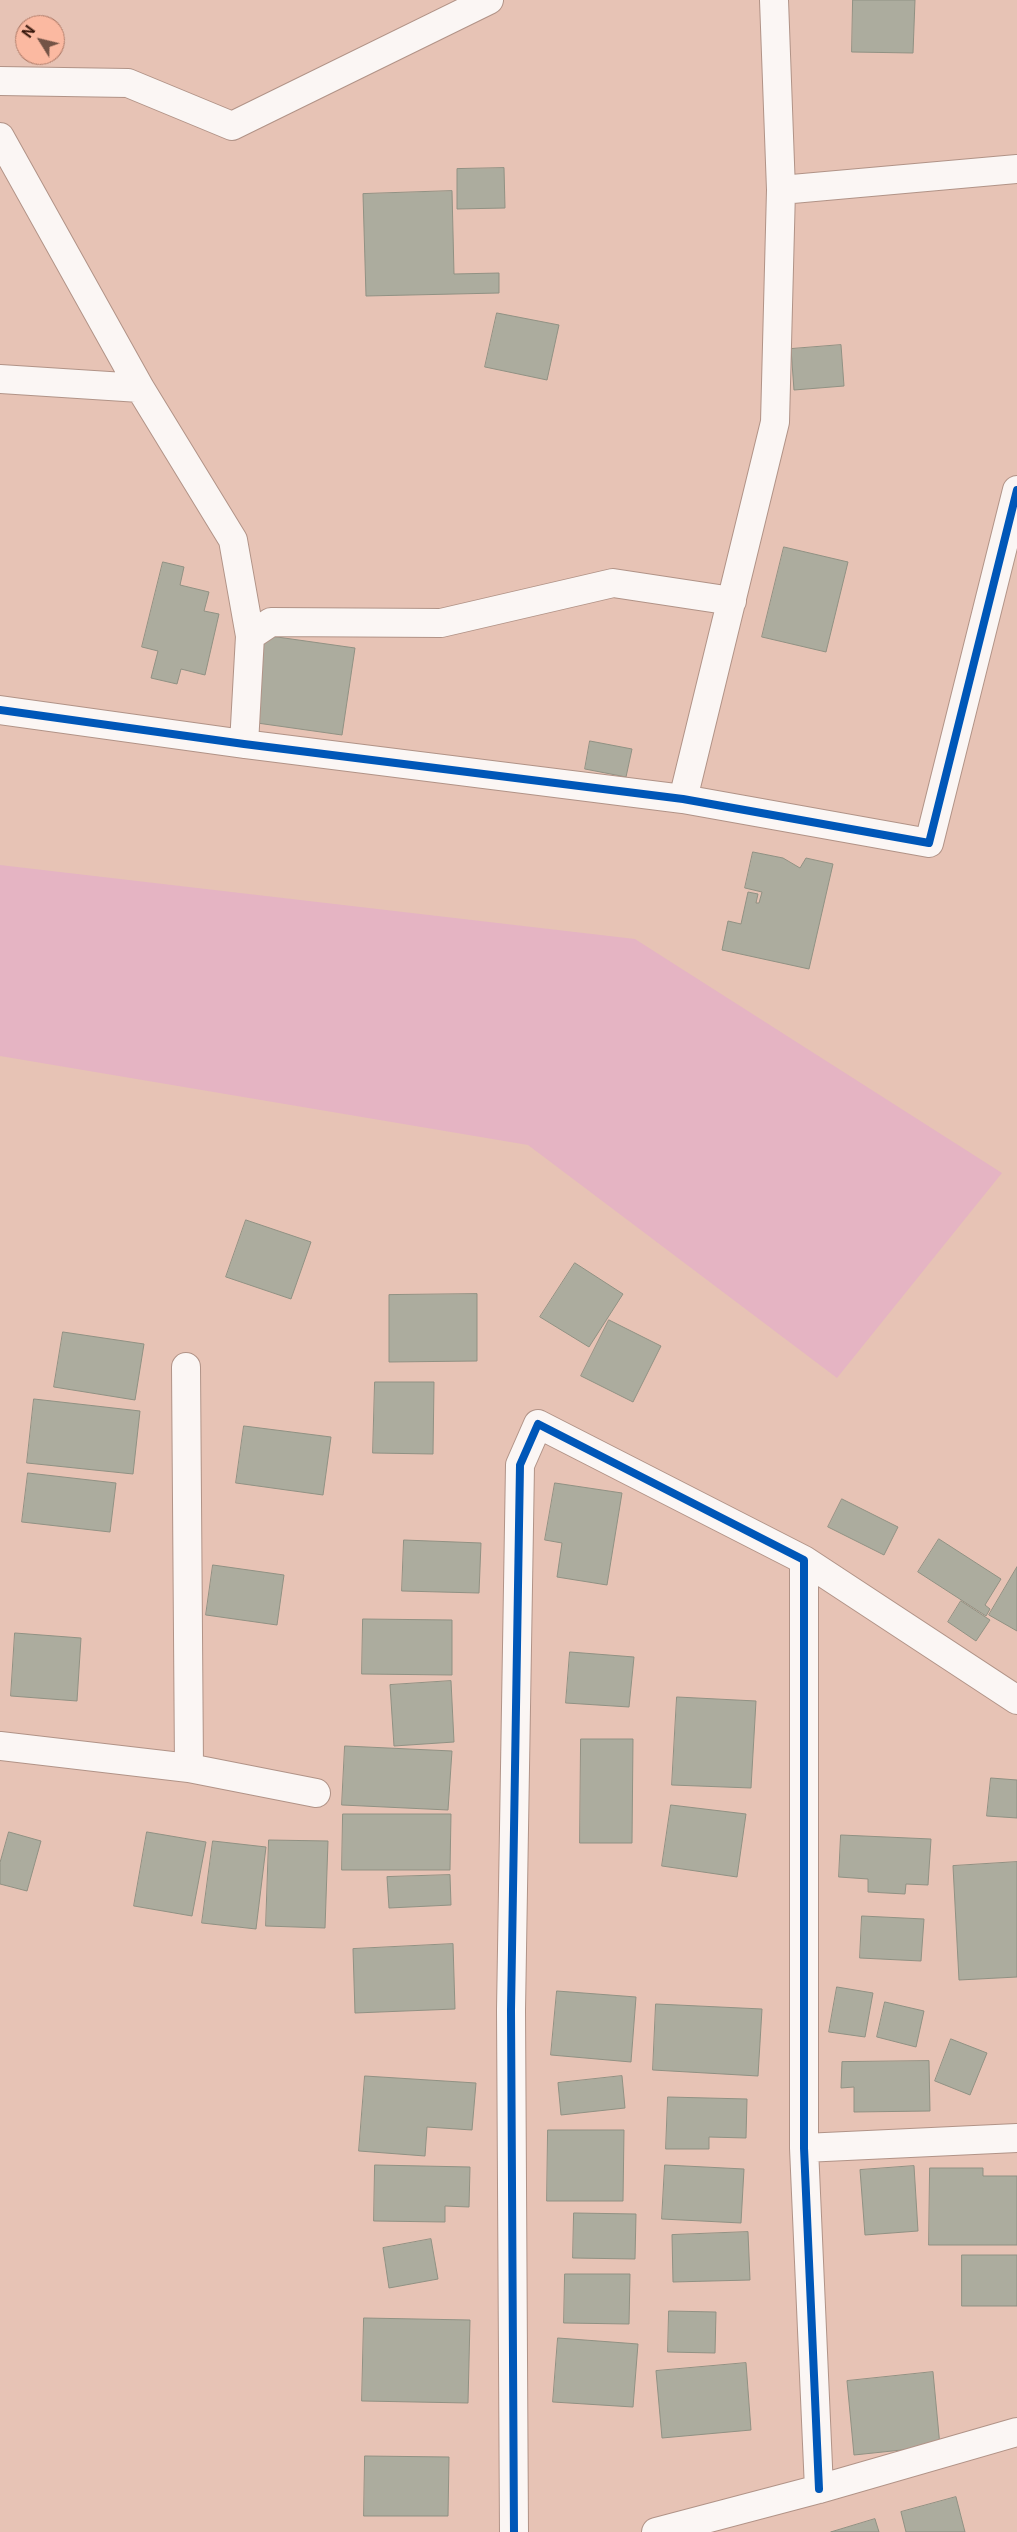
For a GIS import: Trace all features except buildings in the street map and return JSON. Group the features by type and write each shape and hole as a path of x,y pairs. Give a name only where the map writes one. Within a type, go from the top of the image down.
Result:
{"street":[{"path":"0,81 128,82 232,126 489,0"},
{"path":"683,799 775,422 781,190 774,0"},
{"path":"0,137 140,388 232,540 250,636 244,744"},
{"path":"781,190 1017,169"},
{"path":"0,379 140,388"},
{"path":"0,710 244,744 683,799 929,843 1017,490"},
{"path":"250,636 271,622 440,623 613,583 732,601"},
{"path":"186,1367 189,1768"},
{"path":"514,2532 511,2010 520,1465 538,1424 804,1560 1017,1700"},
{"path":"804,1560 804,2148 819,2489"},
{"path":"0,1746 189,1768 316,1792"},
{"path":"804,2148 1017,2138"},
{"path":"656,2532 819,2489 1017,2432"}],"shaded area":[{"path":"0,865 635,939 1002,1173 837,1378 528,1145 0,1056"}],"cycle path":[{"path":"0,710 244,744 683,799 929,843 1017,490"},
{"path":"514,2532 511,2010 520,1465 538,1424 804,1560 804,2148 819,2489"}]}
